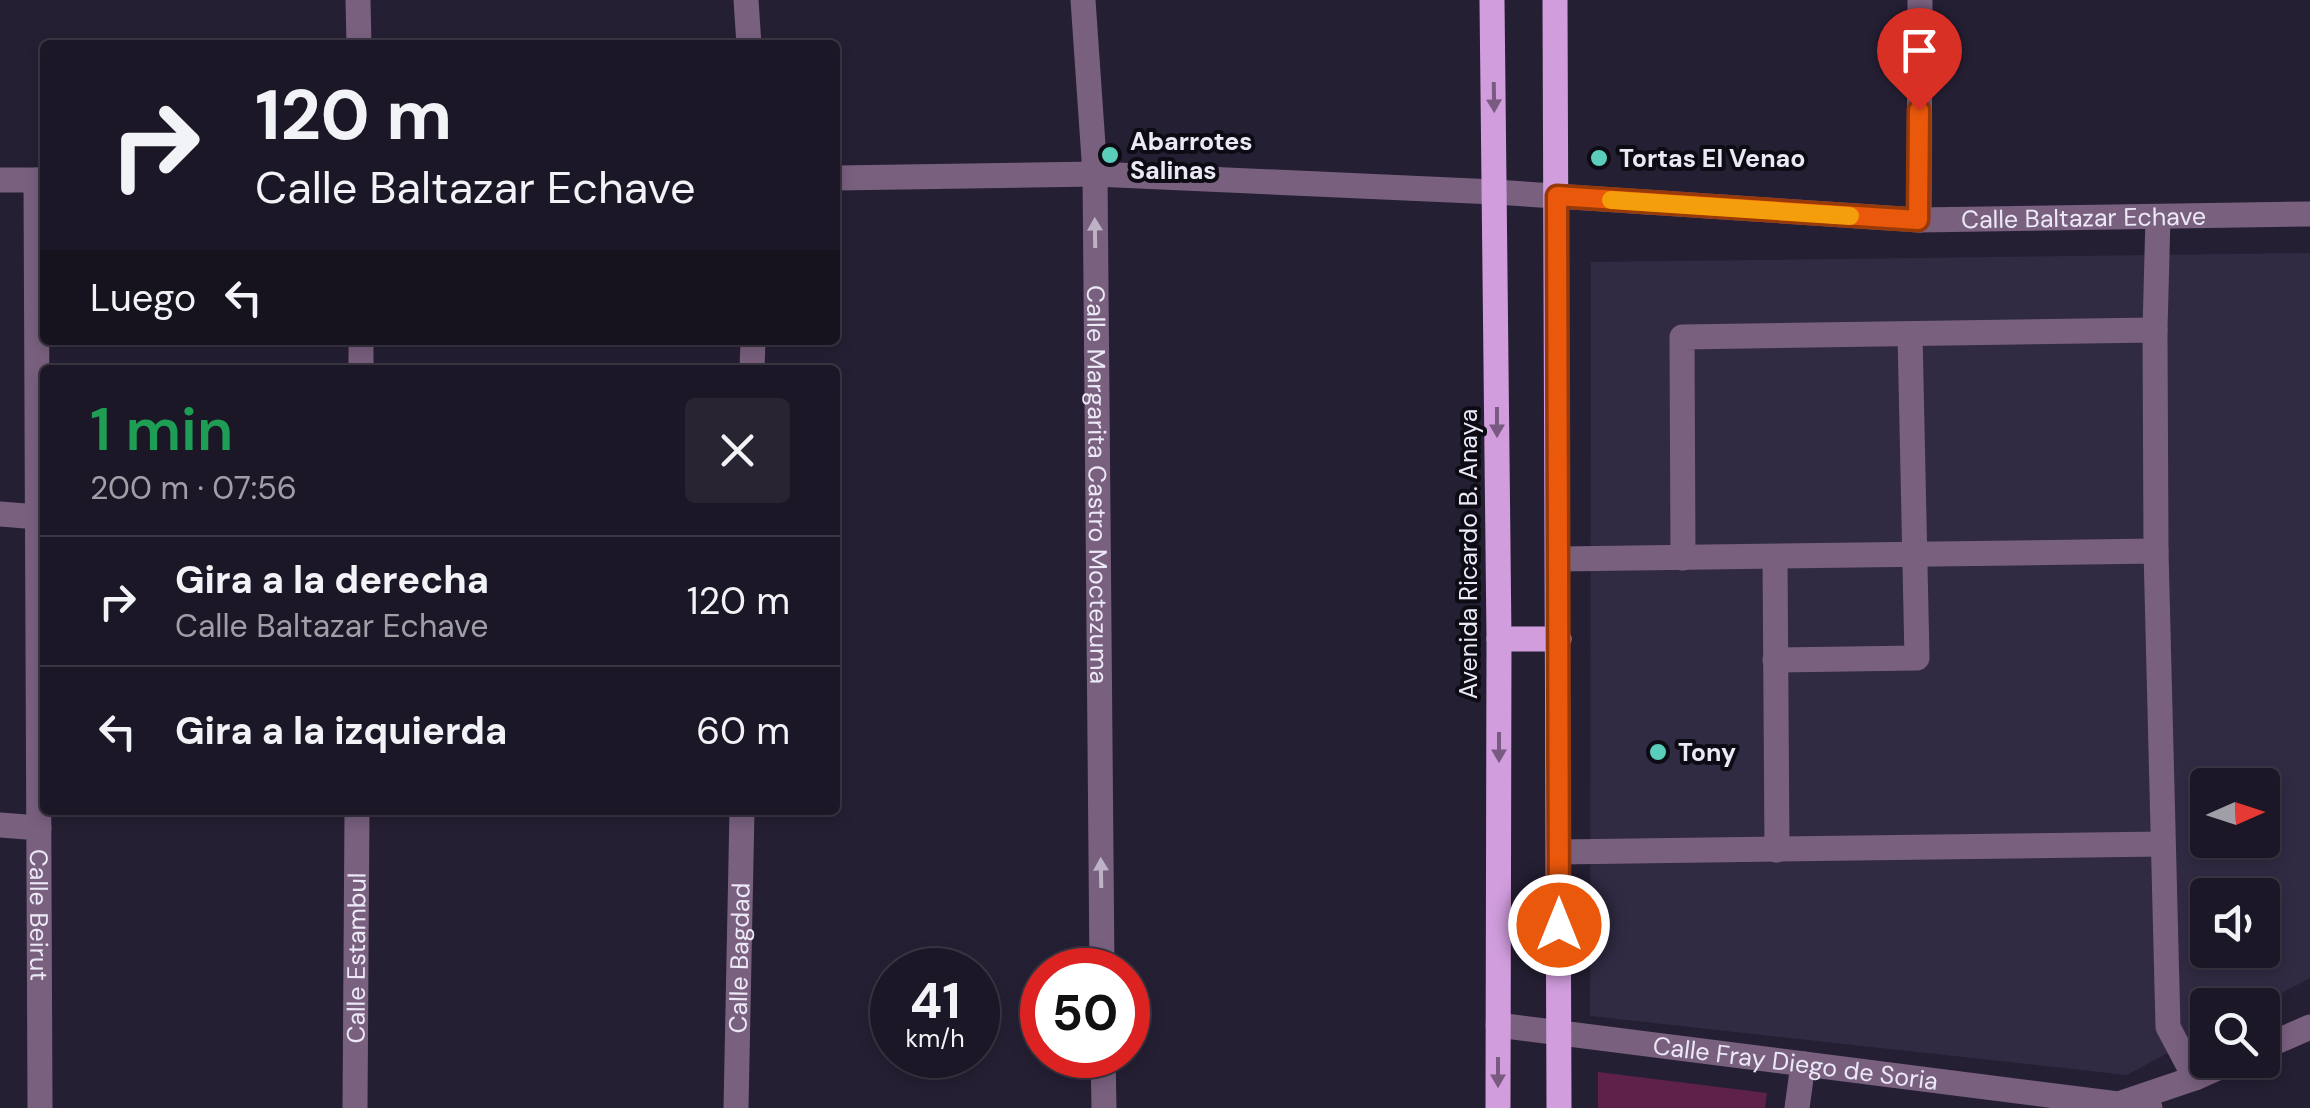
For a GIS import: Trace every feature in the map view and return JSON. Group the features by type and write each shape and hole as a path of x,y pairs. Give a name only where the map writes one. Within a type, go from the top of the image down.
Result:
{"main road":[{"name":"Avenida Ricardo B. Anaya","path":"1492,0 1499,639 1498,1108"},
{"path":"1555,0 1559,1108"},
{"path":"1499,639 1559,640"}],"street":[{"path":"358,0 359,40"},
{"path":"746,0 749,40"},
{"name":"Calle Margarita Castro Moctezuma","path":"1083,0 1094,174 1102,948"},
{"path":"1918,220 1920,0"},
{"name":"Calle Baltazar Echave","path":"840,178 1094,174 1496,192 1918,220 2310,214"},
{"path":"0,180 40,180"},
{"path":"2158,216 2156,551 2168,1027 2190,1069"},
{"name":"Calle Beirut","path":"40,292 40,1108"},
{"path":"1683,558 1682,337 2155,330"},
{"path":"1775,660 1916,658 1910,334"},
{"path":"0,514 38,517"},
{"path":"1558,559 2156,551"},
{"path":"1774,557 1777,850"},
{"name":"Calle Estambul","path":"354,1108 357,815"},
{"name":"Calle Bagdad","path":"736,1108 742,815"},
{"path":"0,825 39,828"},
{"path":"1559,852 2164,844"},
{"name":"Calle Fray Diego de Soria","path":"1498,1025 2150,1108"},
{"path":"2280,1040 2310,1026"},
{"path":"1797,1108 1803,1064"},
{"path":"1103,1078 1104,1108"},
{"path":"2118,1106 2195,1078"}],"shaded area":[{"path":"2310,253 2310,978 2280,994 2280,988 2190,988 2190,1041 2127,1075 1590,1016 1591,262"},
{"path":"1598,1072 1767,1093 1765,1108 1598,1108"}],"slow traffic":[{"path":"1611,200 1850,216"}],"place":[{"name":"Abarrotes Salinas","path":"1110,155"},
{"name":"Tortas El Venao","path":"1599,158"},
{"name":"Tony","path":"1658,752"}],"route":[{"path":"1559,925 1557,196 1918,220 1919,110"}]}
